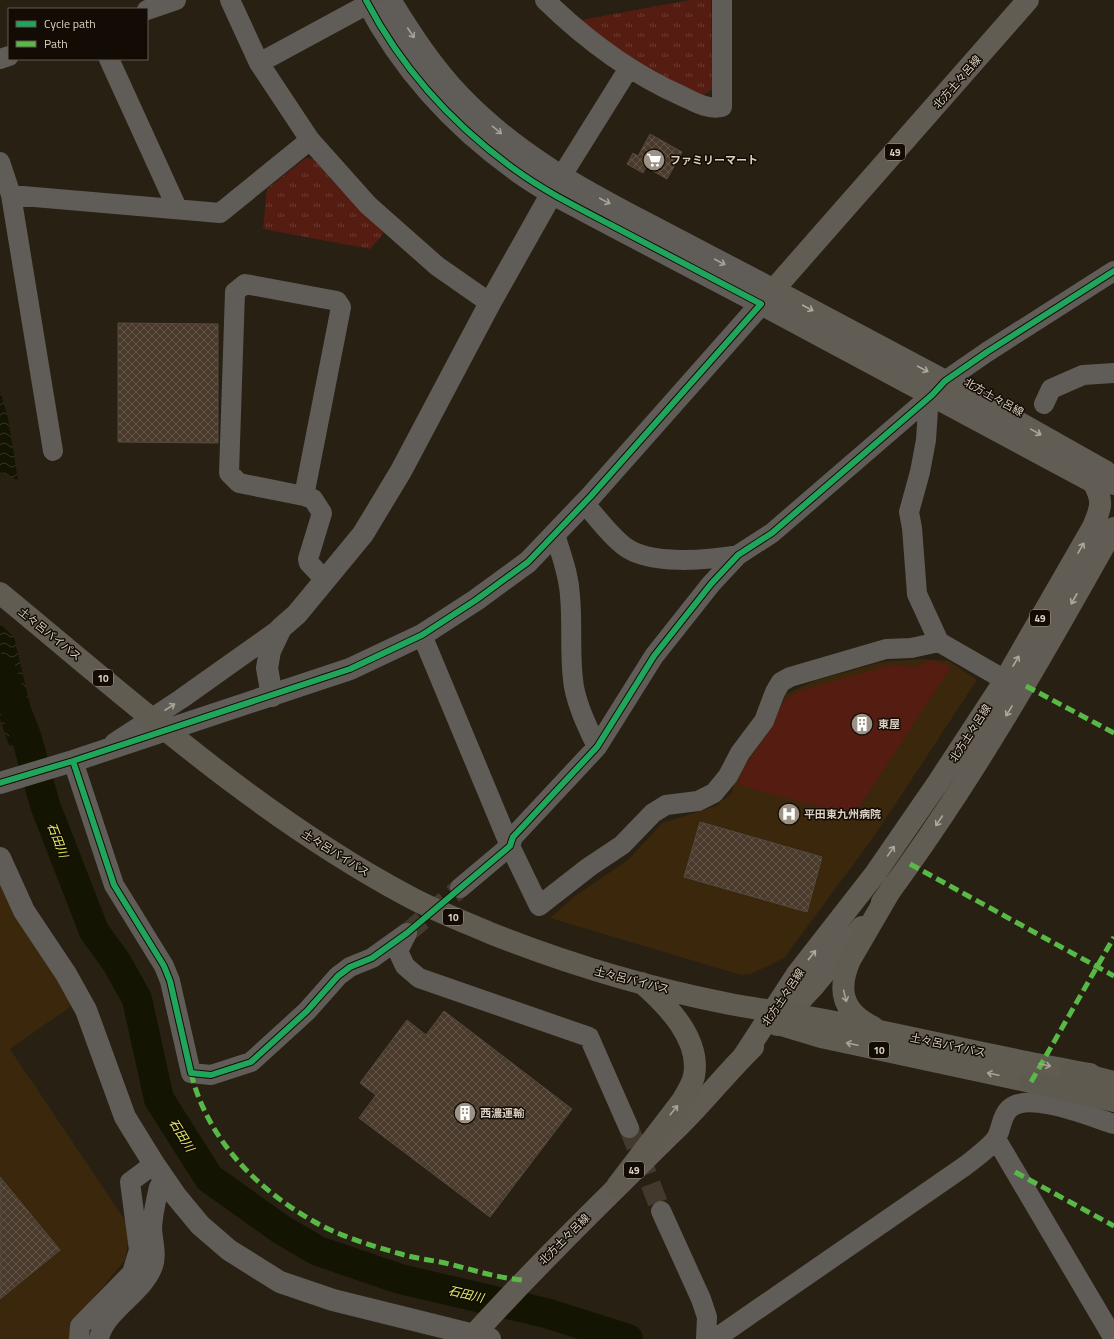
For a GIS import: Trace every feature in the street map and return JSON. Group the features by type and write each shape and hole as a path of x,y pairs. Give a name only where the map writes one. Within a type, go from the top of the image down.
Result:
{"highway":[{"name":"土々呂バイパス","path":"0,593 206,763 278,816 342,858 410,897 528,948 586,968 642,983 777,1017 880,1031 1114,1078"},
{"path":"880,1031 864,1023 854,1015 848,1006 844,994 844,972 893,886"},
{"path":"617,1186 682,1101 694,1077 695,1063 693,1050 686,1034 666,1006 642,983"},
{"name":"土々呂バイパス","path":"777,1017 821,1037 1114,1101"},
{"path":"1071,1070 1114,1082"}],"main road":[{"name":"北方土々呂線","path":"777,1017 798,974 875,874 937,784 1005,680 1093,527 1109,491 1111,477 1105,471 939,388 767,297 1028,0"},
{"name":"北方土々呂線","path":"479,1335 523,1280 617,1186 674,1132 743,1057 777,1017 823,975 893,886 955,798 1026,686 1114,528"}],"street":[{"path":"148,10 176,0"},
{"path":"230,0 259,64 310,140 368,205 437,266 490,303"},
{"path":"390,0 409,31 432,63 461,97 493,128 527,154 557,185"},
{"path":"545,0 574,28 629,68 660,86 711,109 722,107 722,0"},
{"path":"0,783 67,763 102,750 272,696 350,669 422,635 476,600 528,562 584,503 767,297 557,185 517,171 480,142 446,112 416,77 388,38 367,2 259,64"},
{"path":"109,60 177,208"},
{"path":"102,750 181,699 281,628 296,614 363,534 401,471 490,303 557,185 629,68"},
{"path":"11,195 177,208 220,213 310,140"},
{"path":"0,162 11,195 53,450"},
{"path":"460,888 510,846 513,837 596,747 654,656 711,584 738,555 772,533 939,388 987,352 1114,271"},
{"path":"304,496 341,307 337,301 245,284 235,292 229,473 238,483 313,499 322,513 308,563 324,580"},
{"path":"1044,404 1051,389 1083,375 1114,373"},
{"path":"939,388 928,409 926,440 920,472 909,512 912,528 918,594 939,642 1005,680 1026,686"},
{"path":"584,503 624,547 640,554 687,561 738,555"},
{"path":"555,534 566,569 570,596 571,661 574,689 584,720 596,747"},
{"path":"272,696 267,668 270,651 281,628"},
{"path":"422,635 510,846 539,906 589,868 622,846 653,814 666,805 698,801 714,793 728,776 740,753 764,721 775,692 781,682 790,677 886,649 911,648 939,642"},
{"path":"67,763 114,885 164,966 170,981 191,1073 211,1075 251,1062 307,1011 338,976 350,967 372,958 407,933 398,951 405,966 420,978 589,1037 629,1128"},
{"path":"0,858 24,910 66,974 86,1010 126,1117 166,1182 200,1225 229,1250 280,1282 332,1300 479,1335"},
{"path":"661,1211 701,1299 707,1317 706,1338 722,1334 965,1166 996,1139 1004,1116 1010,1108 1027,1102 1040,1103 1114,1124"},
{"path":"996,1139 1114,1339"},
{"path":"79,1339 80,1326 132,1273 139,1250 130,1182 154,1164"},
{"path":"99,1339 105,1324 146,1280 154,1265 152,1229 154,1210 159,1188 166,1182"}],"shaded area":[{"name":"平田東九州病院","path":"921,659 949,661 977,680 873,838 784,958 751,974 741,975 550,918 575,896 628,860 662,823 716,806 732,793 735,778 784,695 814,681 882,662"},
{"path":"0,880 73,1005 10,1049 131,1229 125,1260 73,1323 71,1339 0,1339"}],"green space":[{"path":"690,0 711,0 712,90 698,98 662,78 576,21"},
{"path":"306,158 314,159 335,184 384,233 370,249 263,229 267,189"},
{"name":"平田東九州病院","path":"932,660 951,667 853,816 738,785 743,769 766,736 777,713 786,699 802,690 891,665 913,667"}],"water":[{"path":"0,391 8,418 18,480 0,472"},
{"path":"0,624 14,637 38,739 9,746 0,719"}],"building":[{"name":"ファミリーマート","path":"650,134 682,152 667,179 646,167 643,173 627,164 633,153 638,156"},
{"path":"118,323 218,324 218,443 118,442"},
{"name":"平田東九州病院","path":"700,822 822,857 807,912 684,877"},
{"name":"西濃運輸","path":"444,1011 572,1109 490,1217 359,1118 376,1095 360,1083 407,1020 426,1035"},
{"path":"0,1177 60,1250 0,1299"}],"waterway":[{"name":"石田川","path":"0,669 27,739 45,805 94,931 117,963 137,999 159,1099 209,1178 282,1230 318,1251 400,1279 546,1313 628,1339"}],"tunnel":[{"path":"407,933 460,888"},
{"path":"629,1128 661,1211"}],"marked path":[{"path":"1026,686 1114,733"},
{"path":"910,864 1114,976"},
{"path":"1031,1082 1114,937"},
{"path":"191,1073 198,1097 221,1140 253,1177 292,1208 323,1226 379,1248 407,1256 495,1276 523,1280"},
{"path":"1015,1172 1114,1226"}],"cycle path":[{"path":"0,783 73,761 350,669 422,635 476,600 528,562 591,496 761,304 563,200 528,179 494,154 451,115 413,73 396,50 366,0"},
{"path":"73,761 114,885 164,966 170,981 191,1073 211,1075 251,1062 307,1011 338,976 350,967 372,958 407,933 510,846 513,837 597,747 654,656 711,584 738,555 772,533 932,395 945,381 987,352 1114,271"}],"place":[{"name":"ファミリーマート","path":"654,160"},
{"name":"東屋","path":"862,724"},
{"name":"平田東九州病院","path":"789,814"},
{"name":"西濃運輸","path":"465,1113"}]}
